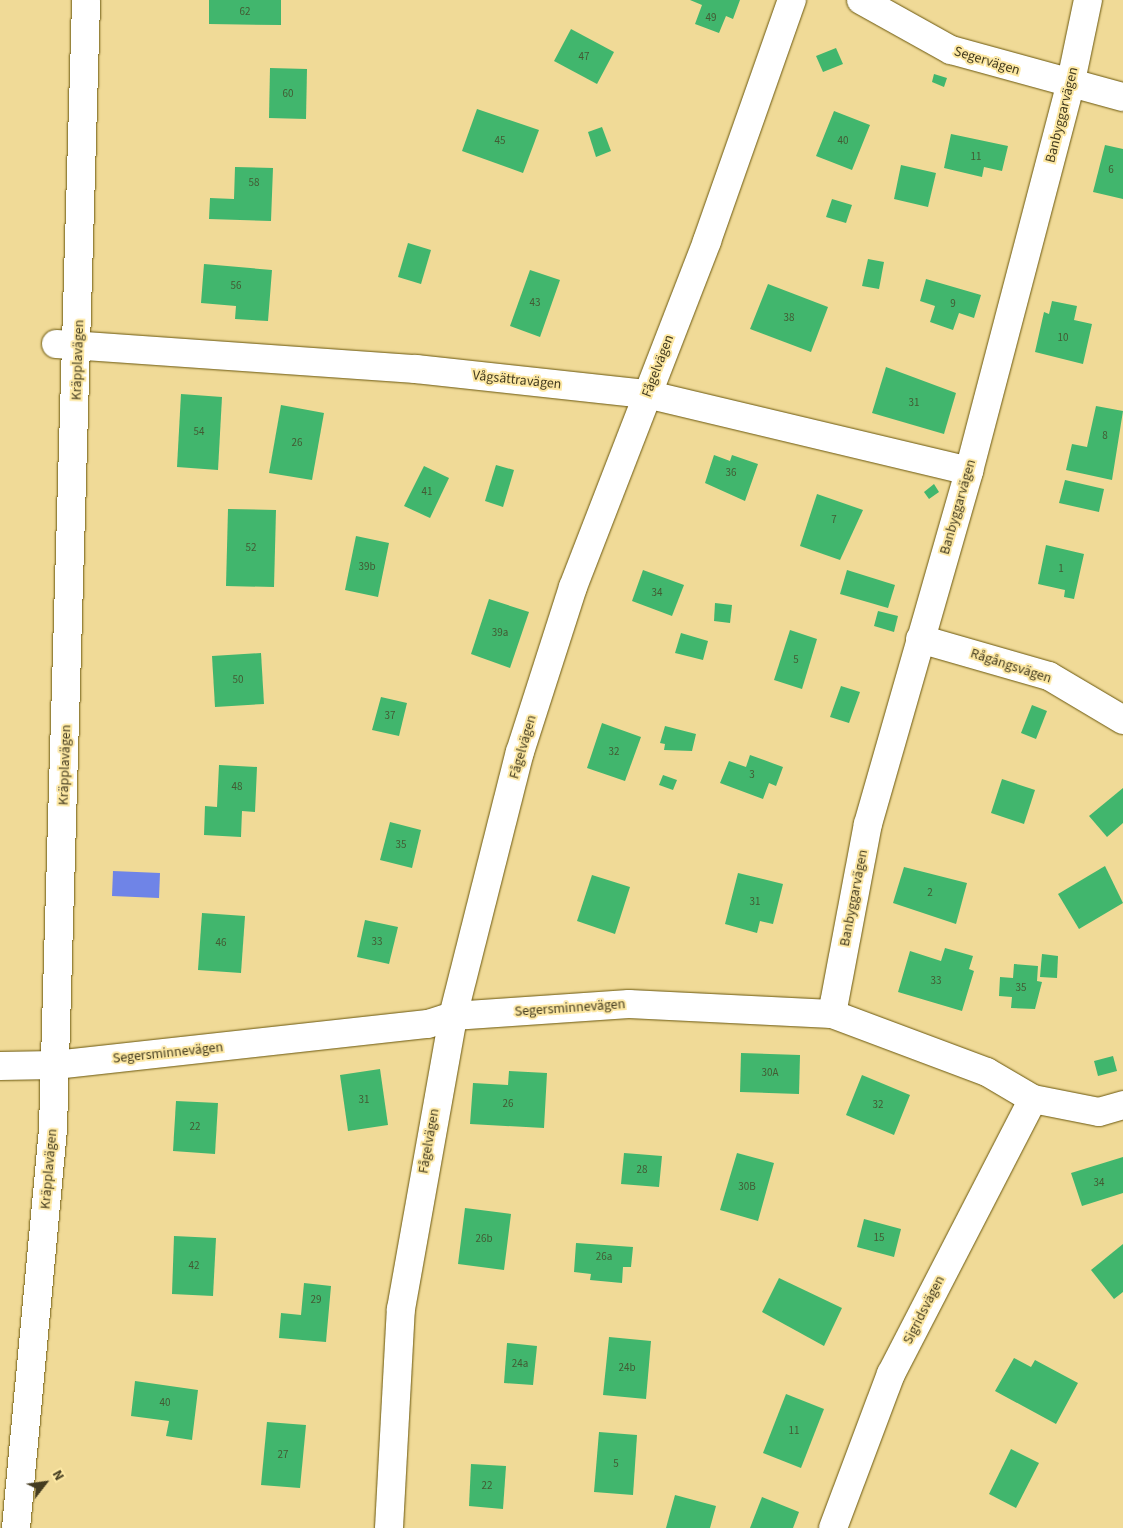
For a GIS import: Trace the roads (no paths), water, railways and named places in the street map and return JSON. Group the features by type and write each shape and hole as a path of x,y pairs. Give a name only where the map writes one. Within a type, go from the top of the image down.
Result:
{"street":[{"name":"Kräpplavägen","path":"16,1528 53,1128 67,345 86,0"},
{"name":"Fågelvägen","path":"389,1528 400,1309 453,1016 523,742 573,587 792,0"},
{"name":"Segervägen","path":"861,0 951,50 1070,86 1123,97"},
{"name":"Banbyggarvägen","path":"832,1014 868,824 969,471 1070,86 1088,0"},
{"name":"Vågsättravägen","path":"67,345 416,369 646,394 969,471"},
{"name":"Rågångsvägen","path":"920,639 1049,676 1123,720"},
{"name":"Segersminnevägen","path":"0,1066 55,1065 428,1024 453,1016 629,1004 832,1014 987,1072 1033,1099 1099,1112 1123,1105"},
{"name":"Sigridsvägen","path":"833,1528 891,1374 1033,1099"}],"water":[{"path":"113,871 160,873 159,898 112,896"}]}
